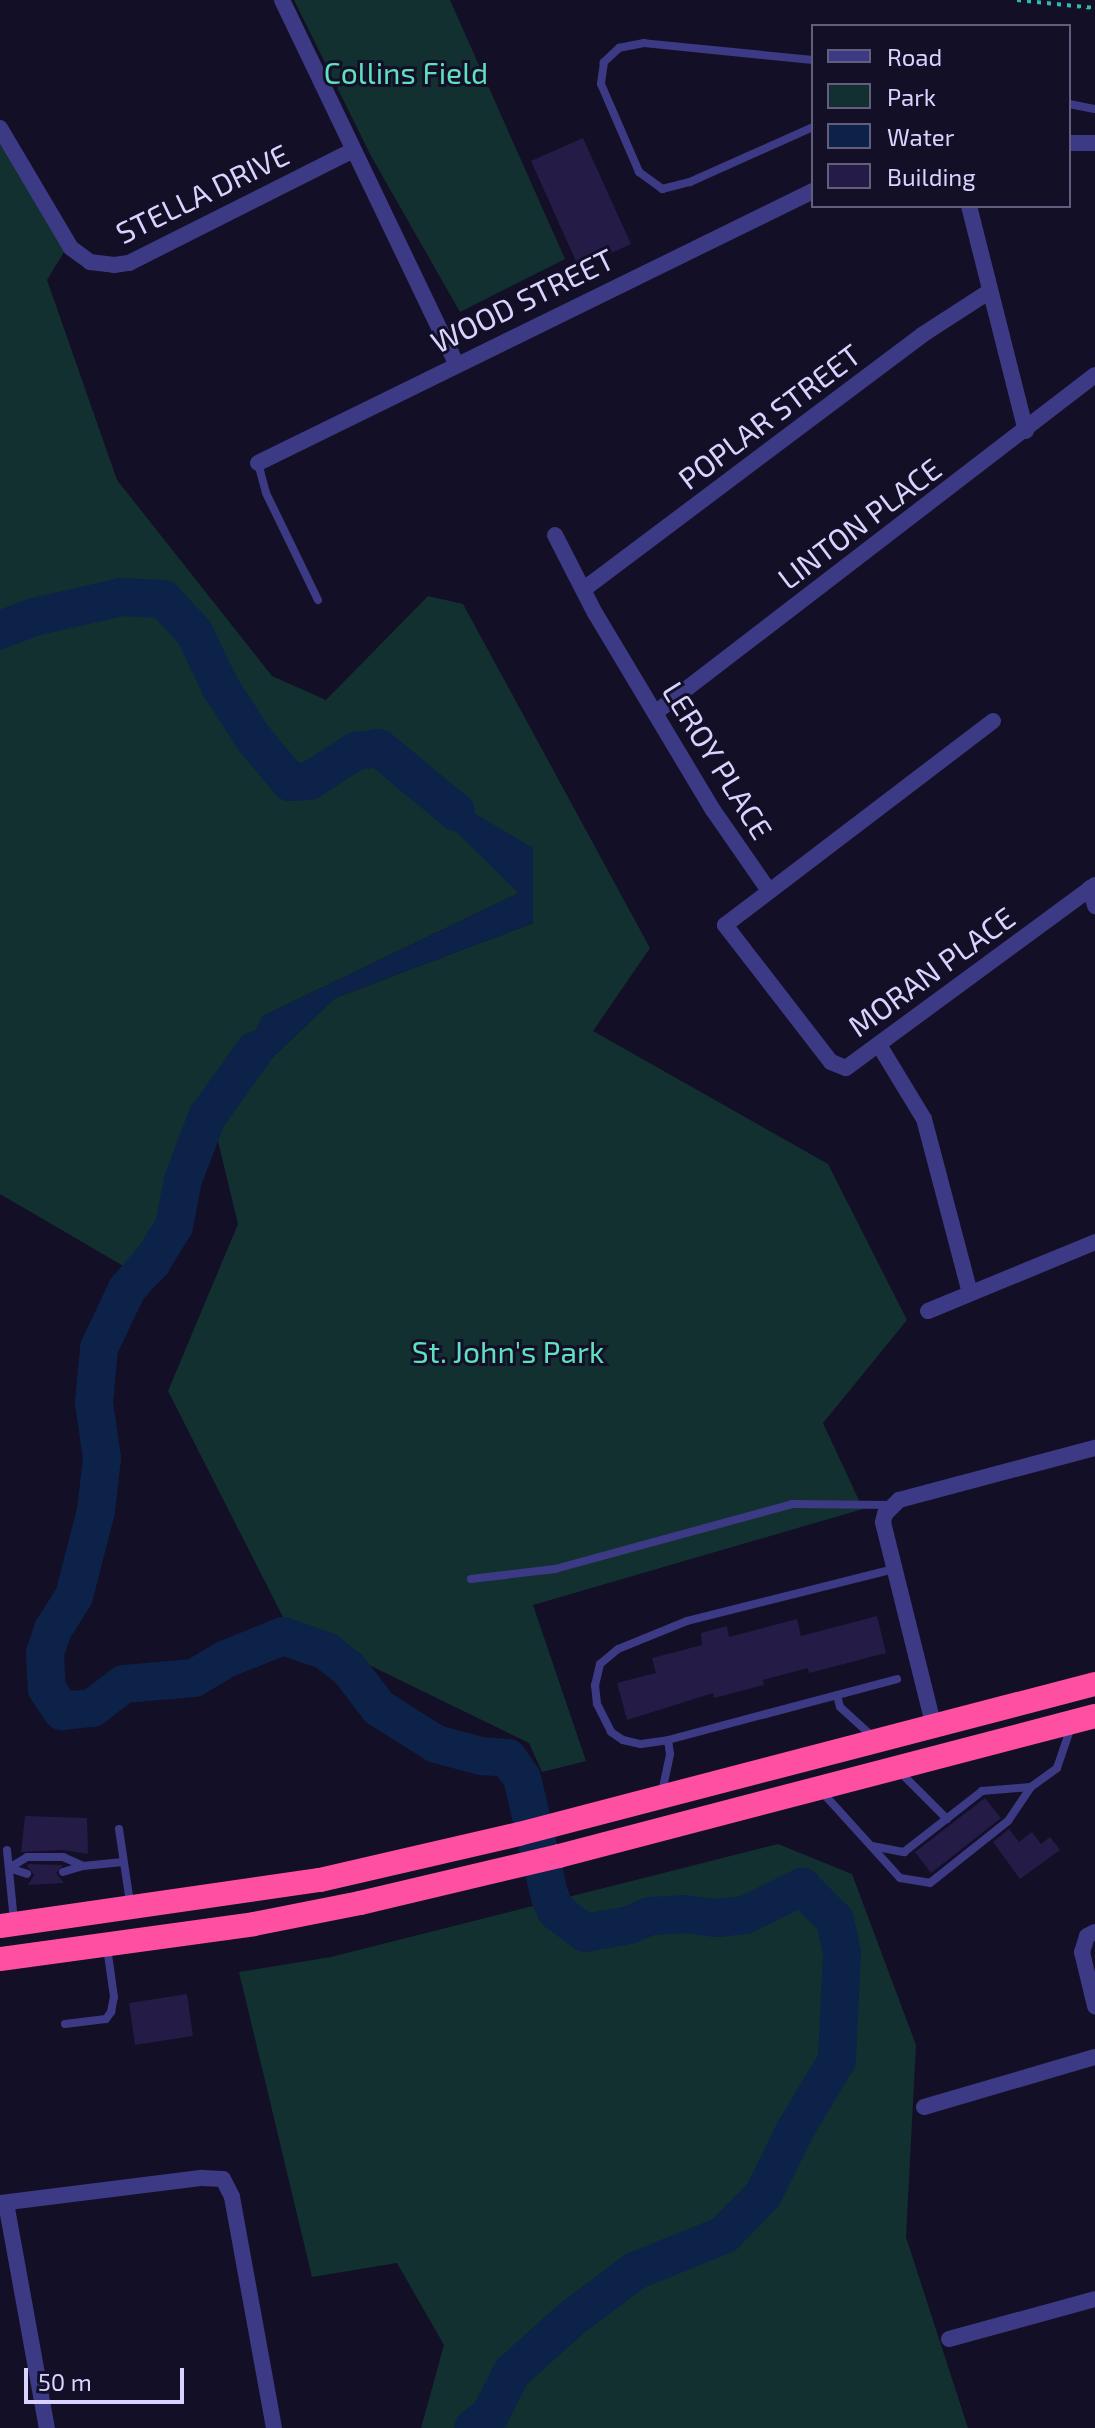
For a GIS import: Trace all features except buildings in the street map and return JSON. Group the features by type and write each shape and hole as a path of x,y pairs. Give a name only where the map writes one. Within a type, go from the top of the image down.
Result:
{"highway":[{"path":"7,1925 320,1880 519,1834 1095,1684"},
{"path":"0,1959 107,1946 360,1903 522,1865 1084,1719"}],"street":[{"path":"282,0 352,151 396,232 456,363"},
{"name":"STELLA DRIVE","path":"0,128 71,248 90,262 114,265 129,263 352,151"},
{"path":"1071,143 1095,143"},
{"name":"WOOD STREET","path":"258,463 456,363 811,192"},
{"path":"969,208 1026,431"},
{"name":"POPLAR STREET","path":"584,589 922,335 990,291"},
{"name":"LINTON PLACE","path":"655,713 1095,375"},
{"name":"LEROY PLACE","path":"555,535 713,810 769,891"},
{"path":"769,891 993,721"},
{"path":"1093,887 1095,906"},
{"name":"MORAN PLACE","path":"769,891 725,925 836,1067 846,1068 1093,887"},
{"path":"879,1045 924,1119 970,1293"},
{"path":"928,1311 1095,1242"},
{"path":"934,1727 883,1522 892,1505 934,1489 1095,1448"},
{"path":"1095,1932 1087,1936 1082,1952 1095,2006"},
{"path":"924,2107 1095,2057"},
{"path":"47,2428 3,2203 202,2178 223,2179 232,2197 274,2428"},
{"path":"949,2339 1095,2299"}],"lane":[{"path":"811,60 644,43 619,48 604,62 601,84 639,172 662,189 690,182 811,128"},
{"path":"1071,104 1095,109"},
{"path":"258,463 266,493 318,600"},
{"path":"471,1579 555,1569 792,1504 892,1505"},
{"path":"894,1569 687,1621 618,1649 600,1664 595,1685 602,1719 611,1732 623,1740 641,1744 668,1740 897,1679"},
{"path":"837,1695 840,1707 878,1741"},
{"path":"819,1788 900,1878 930,1883 1008,1821 1031,1787 1057,1768 1084,1719"},
{"path":"661,1797 670,1754 668,1740"},
{"path":"896,1768 947,1819"},
{"path":"871,1846 904,1852 982,1791 1031,1787"},
{"path":"119,1829 131,1909"},
{"path":"7,1850 7,1925"},
{"path":"9,1868 27,1857 63,1857 83,1866"},
{"path":"63,1872 83,1866 123,1862"},
{"path":"9,1868 27,1874"},
{"path":"65,2024 106,2019 111,2012 114,1997 107,1946"}],"path":[{"path":"1017,0 1095,8"}],"green space":[{"name":"Collins Field","path":"294,0 450,0 565,259 460,312 371,156"},
{"name":"St. John's Park","path":"0,126 70,242 47,280 117,480 272,676 326,700 428,596 463,604 650,948 593,1031 828,1164 907,1320 823,1423 863,1509 533,1605 586,1761 542,1772 529,1743 287,1625 168,1391 238,1224 216,1133 248,1081 335,998 533,923 532,848 385,761 519,893 263,1016 132,1271 0,1194"},
{"path":"778,1844 852,1874 916,2045 906,2237 968,2428 421,2428 444,2345 397,2263 312,2277 239,1972 331,1957"}],"water":[{"path":"381,758 533,848 533,923 335,998 248,1081 201,1158 179,1248 168,1273 152,1289 136,1283 132,1271 263,1016 519,893"}],"waterway":[{"path":"0,630 34,617 122,597 163,599 194,632 221,688 254,739 290,782 309,781 356,751 379,748 456,812"},
{"path":"255,1050 207,1117 183,1180 174,1226 153,1259 127,1289 99,1348 94,1403 102,1458 96,1511 74,1596 53,1629 45,1653 47,1689 62,1711 92,1708 124,1684 194,1678 226,1659 283,1636 326,1651 349,1669 379,1708 436,1744 481,1756 508,1758 522,1778 556,1911 585,1933 629,1925 650,1916 684,1914 717,1918 745,1915 802,1887 835,1920 842,1952 837,2060 795,2130 763,2195 724,2235 635,2271 571,2319 512,2372 490,2415 473,2428"}]}
